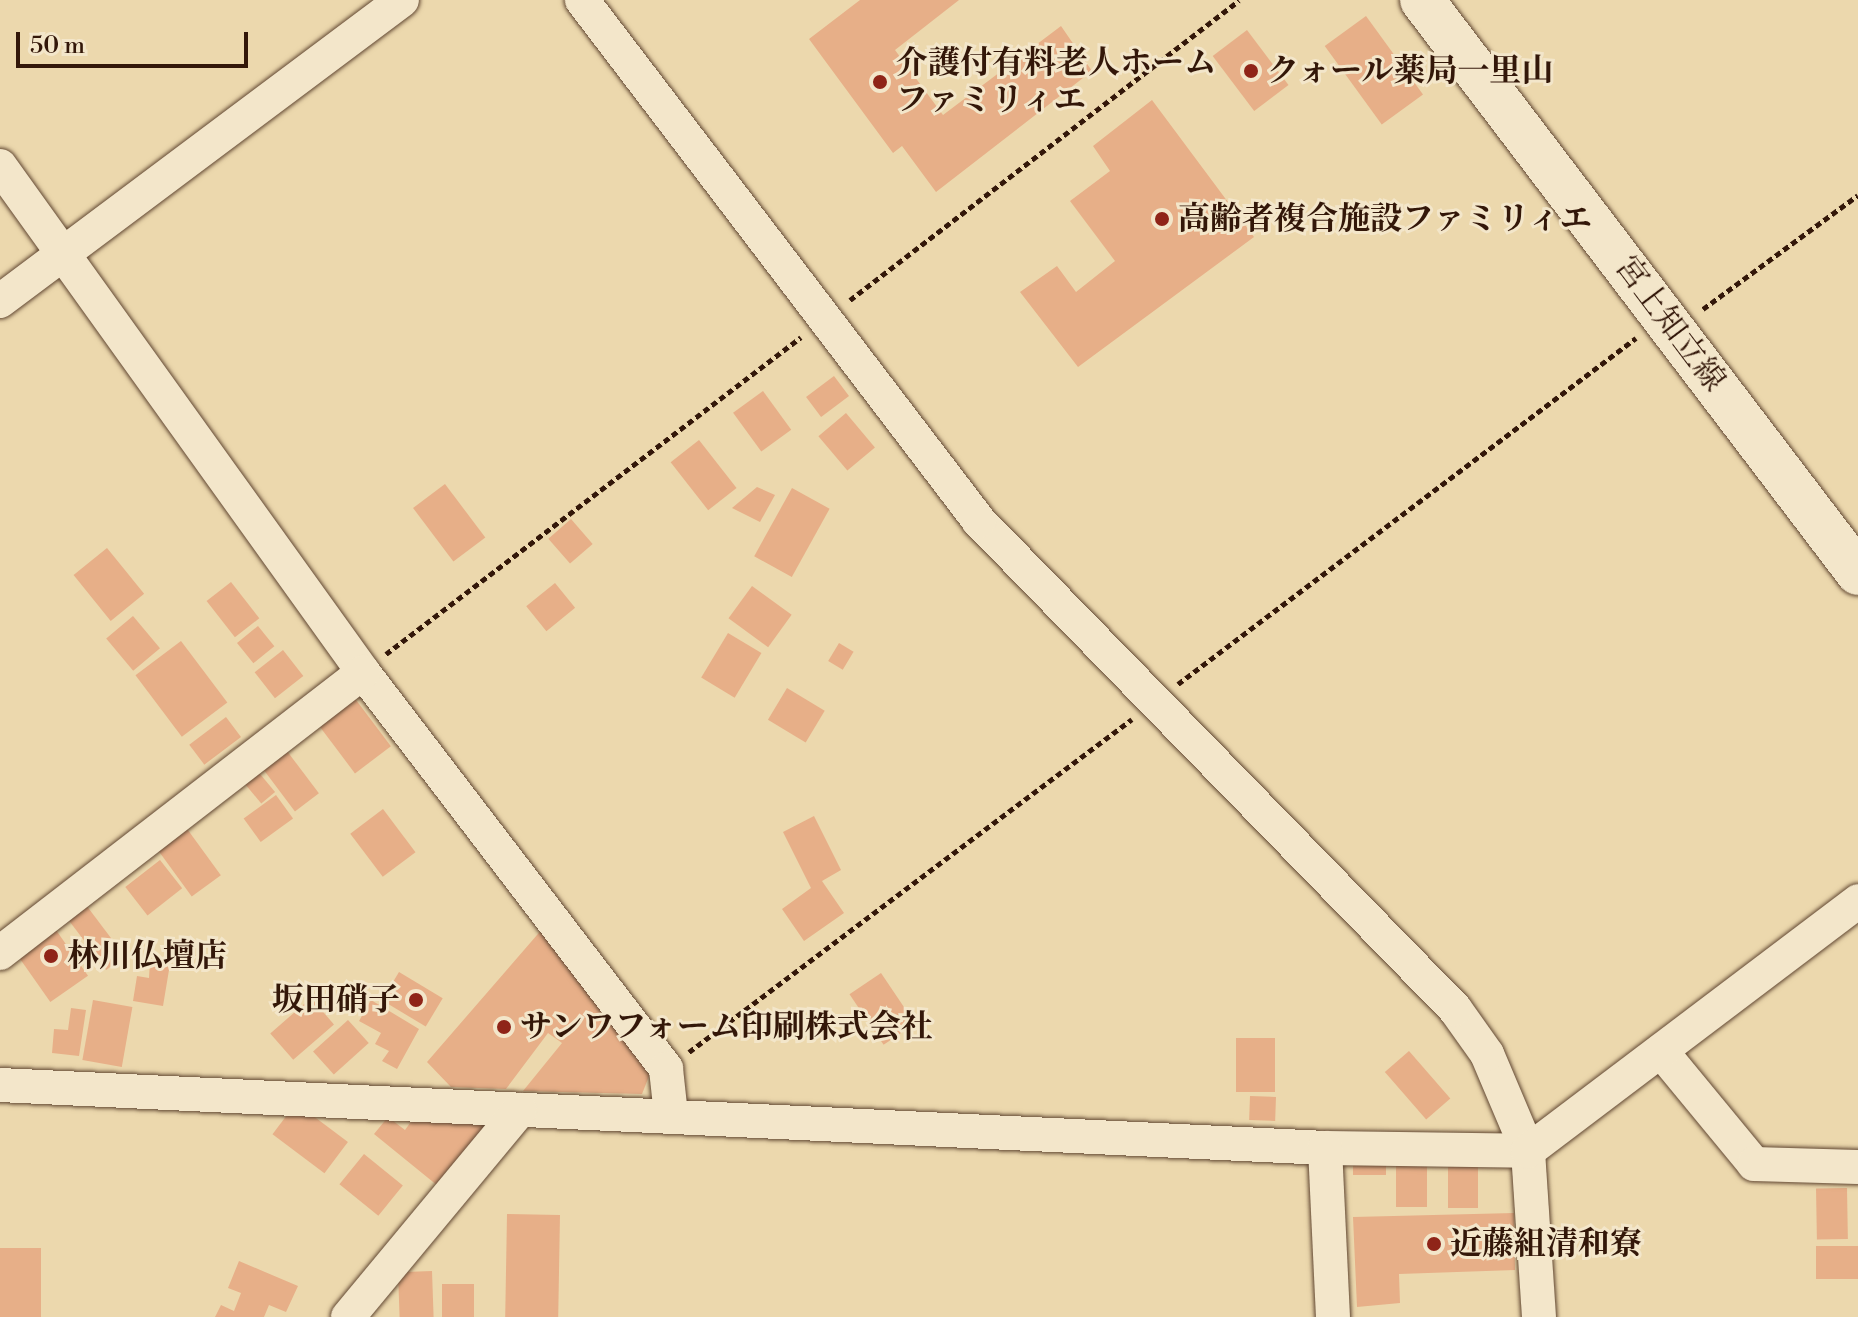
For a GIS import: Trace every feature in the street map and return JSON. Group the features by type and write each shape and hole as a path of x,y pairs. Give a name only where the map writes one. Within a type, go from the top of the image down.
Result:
{"main road":[{"name":"宮上知立線","path":"1422,0 1858,573"},
{"name":"宮上知立線","path":"1452,0 1858,535"}],"street":[{"path":"0,301 402,0"},
{"path":"582,0 979,521 1455,1009 1487,1054 1528,1151 1539,1317"},
{"path":"0,166 66,252 363,672 666,1069 671,1115"},
{"path":"0,953 363,672"},
{"path":"0,1085 1325,1148 1528,1151 1858,901"},
{"path":"1661,1051 1754,1164 1858,1167"},
{"path":"348,1317 520,1110"},
{"path":"1325,1148 1333,1317"}],"path":[{"path":"1693,316 1858,195"}],"building":[{"path":"860,0 959,0 895,50 943,115 1061,26 1092,71 936,192 902,146 893,153 809,39"},
{"path":"1366,16 1423,94 1382,124 1325,46"},
{"name":"クォール薬局一里山","path":"1247,30 1289,85 1254,111 1213,56"},
{"name":"高齢者複合施設ファミリィエ","path":"1152,100 1254,237 1078,367 1020,292 1057,266 1076,292 1115,261 1070,201 1110,171 1093,146"},
{"path":"834,376 849,396 821,417 806,397"},
{"path":"763,391 791,430 761,452 733,413"},
{"path":"846,413 875,447 847,471 818,436"},
{"path":"699,440 737,488 708,510 671,462"},
{"path":"445,484 485,538 453,562 413,508"},
{"path":"757,487 775,495 760,522 732,508"},
{"path":"792,488 830,509 792,577 754,556"},
{"path":"571,519 593,544 570,564 548,539"},
{"path":"107,548 144,594 111,621 74,575"},
{"path":"231,582 259,618 235,637 207,601"},
{"path":"555,583 575,608 546,631 526,606"},
{"path":"752,586 792,615 768,647 728,618"},
{"path":"133,616 160,648 133,671 106,638"},
{"path":"258,626 274,646 253,663 237,643"},
{"path":"728,633 761,653 735,698 701,678"},
{"path":"181,641 227,702 182,737 135,675"},
{"path":"839,643 854,652 843,670 828,661"},
{"path":"283,650 303,676 275,698 255,672"},
{"path":"787,688 825,711 806,742 768,720"},
{"path":"353,696 391,746 355,773 317,723"},
{"path":"226,717 241,737 204,765 189,745"},
{"path":"287,751 319,793 295,811 263,769"},
{"path":"250,762 275,792 261,803 236,774"},
{"path":"276,795 293,818 261,842 244,819"},
{"path":"383,809 415,852 383,877 350,834"},
{"path":"814,816 841,870 822,881 844,913 804,941 782,909 811,888 783,832"},
{"path":"185,826 221,875 192,897 156,847"},
{"path":"160,860 182,888 147,915 125,887"},
{"path":"80,897 125,956 106,970 62,911"},
{"path":"49,920 88,976 50,1002 11,946"},
{"path":"550,920 655,1061 642,1094 523,1091 562,1043 548,1033 506,1089 451,1087 427,1062"},
{"path":"150,961 170,964 163,1006 133,1001 137,976 149,978"},
{"path":"399,972 443,998 426,1027 382,1000"},
{"path":"881,973 915,1024 884,1045 849,994"},
{"path":"311,998 334,1024 293,1060 270,1033"},
{"path":"93,1000 132,1007 122,1067 82,1060"},
{"path":"371,1000 419,1029 397,1069 382,1061 389,1051 375,1044 381,1033 359,1021"},
{"path":"71,1008 86,1010 79,1056 52,1053 54,1029 68,1030"},
{"path":"348,1020 369,1043 334,1074 313,1051"},
{"path":"1236,1038 1275,1038 1275,1092 1236,1092"},
{"path":"1409,1051 1450,1099 1426,1120 1385,1072"},
{"path":"1250,1096 1276,1097 1275,1121 1249,1120"},
{"path":"296,1103 348,1142 324,1173 273,1134"},
{"path":"418,1112 508,1117 438,1186 374,1134 388,1117 405,1130"},
{"path":"364,1154 403,1185 378,1216 339,1184"},
{"path":"1396,1156 1427,1156 1427,1207 1396,1207"},
{"path":"1448,1156 1478,1156 1478,1208 1448,1208"},
{"path":"1353,1157 1386,1157 1386,1175 1353,1175"},
{"path":"1847,1188 1848,1239 1817,1240 1816,1189"},
{"name":"近藤組清和寮","path":"1514,1213 1515,1270 1399,1274 1400,1303 1357,1307 1353,1217"},
{"path":"507,1214 560,1215 558,1317 505,1317"},
{"path":"1816,1246 1858,1246 1858,1279 1816,1279"},
{"path":"0,1248 41,1248 41,1317 0,1317"},
{"path":"239,1261 298,1286 286,1312 269,1305 264,1317 215,1317 221,1305 234,1311 241,1293 228,1288"},
{"path":"432,1271 434,1317 400,1317 398,1272"},
{"path":"442,1284 474,1284 474,1317 442,1317"}],"place":[{"name":"クォール薬局一里山","path":"1251,71"},
{"name":"介護付有料老人ホーム ファミリィエ","path":"880,82"},
{"name":"高齢者複合施設ファミリィエ","path":"1162,219"},
{"name":"林川仏壇店","path":"51,956"},
{"name":"坂田硝子","path":"416,1000"},
{"name":"サンワフォーム印刷株式会社","path":"504,1027"},
{"name":"近藤組清和寮","path":"1434,1244"}]}
